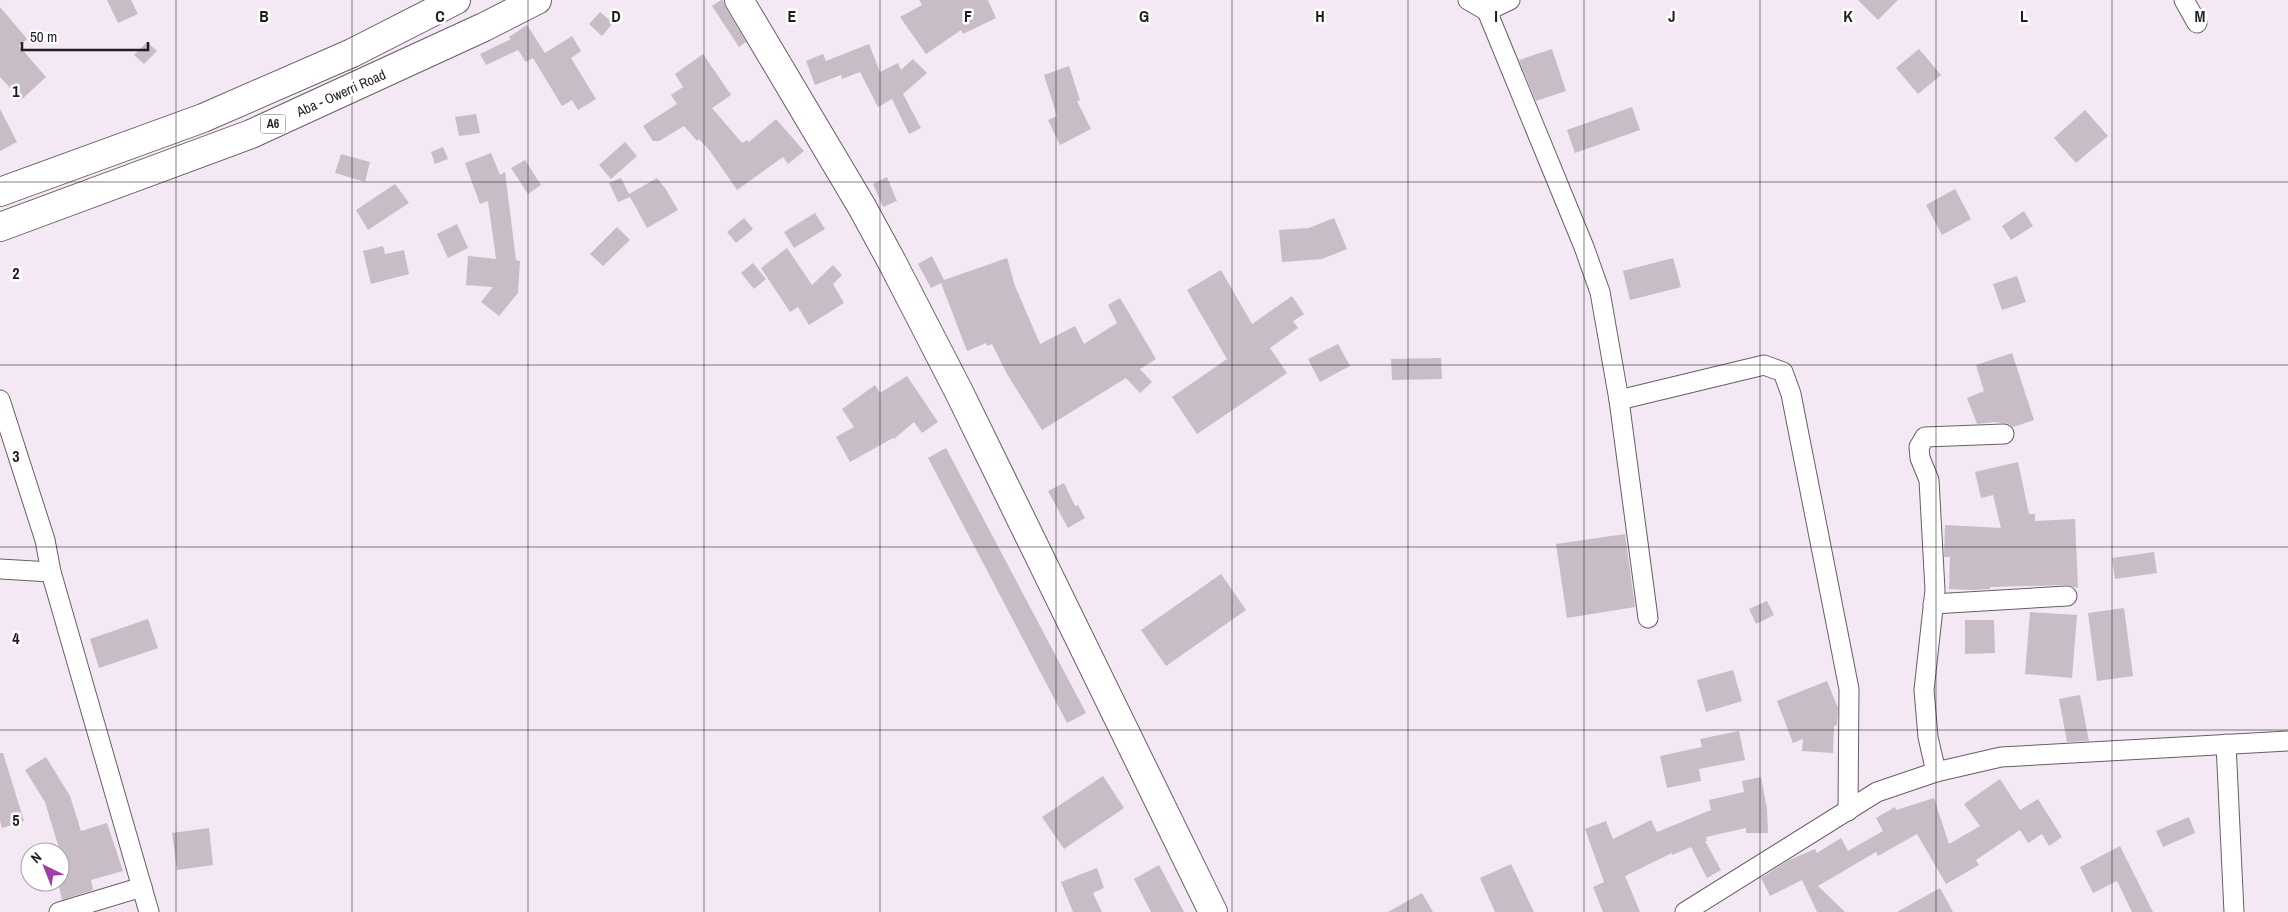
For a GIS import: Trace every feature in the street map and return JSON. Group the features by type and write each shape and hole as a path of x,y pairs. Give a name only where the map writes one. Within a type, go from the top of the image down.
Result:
{"main road":[{"name":"A6","path":"0,192 202,118 352,53 456,0"},
{"name":"Aba - Owerri Road","path":"0,227 251,134 441,48 538,0"},
{"path":"740,0 862,207 892,262 959,392 1000,482 1213,912"}],"street":[{"path":"1468,0 1487,10 1584,246 1600,292 1619,400 1648,618"},
{"path":"1487,10 1510,0"},
{"path":"2184,0 2197,23"},
{"path":"1619,400 1764,365 1783,372 1791,394 1849,689 1848,811"},
{"path":"0,400 45,540 51,572 149,912"},
{"path":"1936,772 1928,737 1924,690 1935,590 1929,480 1920,458 1919,447 1926,437 2004,434"},
{"path":"0,569 51,572"},
{"path":"1933,604 2067,596"},
{"path":"1685,912 1877,792 1936,772 2001,758 2288,741"},
{"path":"2226,744 2234,912"},
{"path":"59,912 142,887"}],"building":[{"path":"107,0 131,0 138,14 118,23"},
{"path":"723,0 746,42 739,47 712,6"},
{"path":"919,0 988,0 996,18 963,34 961,30 926,54 900,17 922,5"},
{"path":"1858,0 1898,0 1878,20"},
{"path":"0,7 27,39 19,46 46,77 21,100 0,77"},
{"path":"600,12 613,23 602,36 589,24"},
{"path":"527,25 545,53 572,36 581,51 571,58 596,99 578,110 572,100 562,106 533,58 526,62 518,50 486,65 480,54 511,39 509,37"},
{"path":"147,42 157,51 144,64 134,55"},
{"path":"869,44 880,72 898,63 901,70 913,59 927,73 903,94 921,128 909,134 892,99 878,107 860,72 842,79 841,75 815,85 806,61 823,54 826,61"},
{"path":"1552,49 1566,91 1536,101 1519,60"},
{"path":"1919,49 1941,75 1918,94 1896,68"},
{"path":"703,54 731,95 712,108 742,143 747,140 749,142 776,119 804,151 788,164 783,157 737,190 710,151 699,139 697,141 684,126 659,141 653,141 643,126 677,104 671,95 683,87 675,74"},
{"path":"1069,66 1080,100 1077,101 1091,129 1060,145 1048,120 1057,116 1044,75"},
{"path":"1632,107 1640,130 1575,153 1567,130"},
{"path":"0,109 17,142 0,151"},
{"path":"2085,110 2108,136 2076,163 2054,138"},
{"path":"476,114 480,133 459,136 455,117"},
{"path":"625,142 637,156 611,179 599,165"},
{"path":"443,147 448,159 435,164 431,152"},
{"path":"491,153 500,175 505,172 516,260 520,261 518,293 499,316 481,302 493,287 466,285 468,256 496,259 488,201 480,204 465,163"},
{"path":"341,154 370,162 365,182 335,173"},
{"path":"525,160 541,185 528,194 511,168"},
{"path":"887,177 897,201 883,207 873,184"},
{"path":"621,178 629,194 657,178 678,210 647,228 630,197 618,202 609,183"},
{"path":"395,184 409,203 368,230 356,210"},
{"path":"1955,189 1971,219 1942,235 1926,205"},
{"path":"2024,211 2033,226 2011,240 2002,226"},
{"path":"815,213 825,229 794,248 784,232"},
{"path":"744,218 753,229 736,243 727,232"},
{"path":"1334,218 1347,249 1322,259 1282,262 1279,230 1309,228"},
{"path":"457,224 468,248 448,258 437,234"},
{"path":"617,227 630,240 603,266 590,254"},
{"path":"383,246 385,254 404,250 409,274 371,284 363,251"},
{"path":"787,248 812,285 833,265 842,275 833,284 844,303 809,325 798,307 790,312 761,268"},
{"path":"932,256 944,280 1007,258 1015,286 1040,344 1075,326 1084,344 1117,323 1108,305 1120,298 1156,359 1140,369 1152,382 1140,393 1126,378 1042,430 1007,374 992,344 987,346 986,343 967,351 941,283 931,288 918,264"},
{"path":"1673,258 1681,287 1630,300 1623,271"},
{"path":"753,263 766,279 754,289 741,273"},
{"path":"1221,270 1252,324 1292,296 1304,314 1293,321 1298,328 1270,348 1287,373 1197,434 1172,397 1227,359 1187,290"},
{"path":"2017,276 2026,302 2002,310 1993,284"},
{"path":"1338,344 1350,366 1320,382 1308,359"},
{"path":"2012,353 2034,420 2013,427 2009,424 1994,422 1977,424 1967,398 1984,391 1976,365"},
{"path":"1441,358 1442,379 1392,380 1391,359"},
{"path":"907,376 938,422 922,433 914,422 894,439 850,462 836,437 854,427 842,409 875,385 880,393"},
{"path":"946,448 1086,713 1067,723 928,458"},
{"path":"2018,462 2029,514 2035,514 2035,521 2075,519 2078,588 2066,585 1990,587 1990,589 1973,590 1949,589 1950,557 1944,557 1945,525 2001,528 1993,495 1981,498 1975,472"},
{"path":"1064,483 1075,506 1078,505 1085,518 1068,528 1048,491"},
{"path":"1625,534 1635,607 1567,618 1556,544"},
{"path":"2154,552 2157,573 2115,579 2112,558"},
{"path":"1221,574 1246,610 1166,666 1141,630"},
{"path":"1767,601 1774,615 1756,624 1749,609"},
{"path":"2124,608 2133,676 2097,681 2088,613"},
{"path":"2030,612 2077,615 2072,678 2025,674"},
{"path":"148,619 158,648 99,668 90,639"},
{"path":"1965,620 1994,620 1995,653 1965,654"},
{"path":"1733,670 1742,701 1706,712 1697,680"},
{"path":"1827,681 1838,708 1837,725 1834,726 1833,753 1802,751 1803,739 1793,743 1777,701"},
{"path":"2080,695 2089,741 2067,742 2059,699"},
{"path":"1739,731 1745,760 1699,769 1701,781 1667,788 1660,756 1702,747 1700,739"},
{"path":"0,753 3,753 24,821 2,828 0,821"},
{"path":"46,757 70,796 81,831 107,823 123,871 91,880 93,890 62,900 60,892 70,892 70,842 57,842 45,802 25,770"},
{"path":"1103,776 1124,808 1064,849 1042,817"},
{"path":"1761,777 1767,809 1768,833 1746,833 1746,828 1706,837 1707,841 1705,841 1721,870 1707,878 1691,847 1672,855 1672,853 1625,876 1640,912 1603,912 1593,887 1604,882 1585,829 1606,821 1613,839 1651,820 1657,832 1711,810 1709,800 1744,792 1742,781"},
{"path":"2000,779 2020,810 2038,799 2062,837 2049,846 2042,834 2028,843 2020,830 1976,860 1979,865 1946,884 1917,834 1878,856 1876,852 1818,886 1845,912 1817,912 1802,880 1770,896 1761,878 1789,860 1815,849 1817,853 1841,838 1848,851 1883,831 1876,818 1895,807 1896,810 1934,798 1949,844 1980,826 1964,804"},
{"path":"2189,817 2195,833 2163,847 2156,831"},
{"path":"209,828 213,865 177,870 172,833"},
{"path":"2120,846 2153,912 2132,912 2117,881 2093,893 2080,867"},
{"path":"1511,864 1534,912 1495,912 1480,878"},
{"path":"1159,865 1184,912 1151,912 1134,879"},
{"path":"1097,868 1104,888 1093,893 1102,912 1073,912 1061,882"},
{"path":"1940,888 1953,912 1897,912"},
{"path":"1422,893 1433,912 1388,912"}]}
